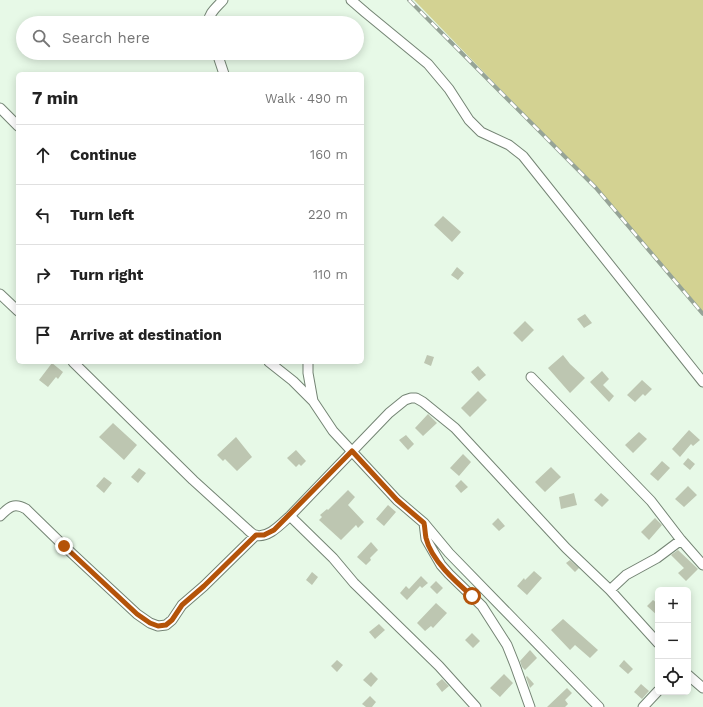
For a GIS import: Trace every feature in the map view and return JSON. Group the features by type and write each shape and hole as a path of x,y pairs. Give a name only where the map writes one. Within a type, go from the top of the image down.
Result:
{"street":[{"path":"209,16 223,0"},
{"path":"351,0 428,64 449,89 469,120 481,132 509,145 523,156 703,382"},
{"path":"219,60 223,72"},
{"path":"0,108 16,124"},
{"path":"0,294 16,309"},
{"path":"74,364 193,480 247,530 256,535 264,535 274,530 290,516 389,412 405,400 416,398 455,428 566,548 610,590 655,640"},
{"path":"272,364 293,381 313,401 333,431 397,500 424,523 454,558 599,707"},
{"path":"308,364 308,373 313,401"},
{"path":"531,377 651,501 681,540 703,565"},
{"path":"0,516 13,506 20,505 26,509 137,614 150,623 158,626 166,625 172,620 182,605 204,586 256,535"},
{"path":"290,516 333,558 360,589 438,666 476,707"},
{"path":"424,523 426,539 441,565 448,574 482,606 507,645 530,707"},
{"path":"610,590 626,575 657,558 681,540"},
{"path":"691,677 703,688"},
{"path":"643,707 655,693"}],"shaded area":[{"path":"414,0 703,0 703,314 596,188"}],"building":[{"path":"443,216 461,232 452,242 434,225"},
{"path":"457,267 464,273 458,280 451,275"},
{"path":"585,314 592,323 584,328 577,319"},
{"path":"525,321 534,330 522,342 513,333"},
{"path":"427,355 434,357 431,366 424,363"},
{"path":"563,355 585,378 570,393 548,368"},
{"path":"51,364 63,372 58,379 56,377 48,387 39,380"},
{"path":"478,366 486,375 479,381 471,372"},
{"path":"602,371 609,379 603,385 614,396 609,402 590,382"},
{"path":"642,380 652,389 645,396 643,394 635,402 627,395"},
{"path":"478,391 487,400 470,417 461,408"},
{"path":"428,414 437,423 423,436 415,428"},
{"path":"113,423 137,445 124,460 99,437"},
{"path":"689,430 700,440 693,446 691,444 680,457 672,449"},
{"path":"639,432 647,439 633,453 625,445"},
{"path":"406,435 414,444 408,450 399,440"},
{"path":"236,437 252,457 237,471 225,459 223,461 217,455"},
{"path":"296,450 306,461 301,466 299,464 296,467 287,458"},
{"path":"463,454 471,462 459,476 450,468"},
{"path":"688,458 695,464 690,470 683,464"},
{"path":"662,461 670,468 658,481 650,474"},
{"path":"551,467 561,477 545,492 535,482"},
{"path":"139,468 146,473 138,483 131,477"},
{"path":"104,477 112,483 104,493 96,486"},
{"path":"461,480 468,487 461,493 455,486"},
{"path":"688,486 697,495 684,507 675,499"},
{"path":"348,490 355,497 348,505 364,522 358,528 356,525 341,540 319,520 322,517 320,515 327,509 328,510"},
{"path":"574,493 577,505 561,509 559,497"},
{"path":"601,493 609,500 602,507 594,500"},
{"path":"388,505 396,512 384,526 376,519"},
{"path":"498,518 505,526 499,531 492,524"},
{"path":"655,518 662,525 649,540 641,532"},
{"path":"371,542 378,550 370,558 371,560 366,565 357,557"},
{"path":"678,550 698,569 686,581 678,573 684,568 671,555"},
{"path":"570,560 579,568 575,572 566,563"},
{"path":"534,571 542,578 527,595 517,586 524,578 525,580"},
{"path":"312,572 318,577 312,585 306,580"},
{"path":"421,576 428,583 422,588 420,586 407,600 400,593 406,586 409,589"},
{"path":"436,581 443,588 437,594 430,587"},
{"path":"653,600 655,602 655,613 647,606"},
{"path":"436,603 447,613 433,628 431,626 425,631 417,623"},
{"path":"563,619 598,650 590,658 575,645 570,650 551,630"},
{"path":"379,624 385,630 375,639 369,632"},
{"path":"472,633 480,641 473,648 465,640"},
{"path":"530,650 537,658 525,670 520,661"},
{"path":"337,660 343,665 337,672 331,666"},
{"path":"624,660 633,669 628,674 619,666"},
{"path":"371,672 378,679 371,687 363,680"},
{"path":"504,674 513,683 500,697 490,688"},
{"path":"527,676 534,684 530,688 526,677"},
{"path":"442,679 449,686 442,692 436,684"},
{"path":"641,684 649,691 642,699 634,692"},
{"path":"567,688 572,693 565,700 568,704 565,707 547,707"},
{"path":"370,696 376,702 372,707 366,707 362,704"}],"railway":[{"path":"409,0 596,188 703,314"}],"route":[{"path":"64,546 137,614 150,623 158,626 166,625 172,620 182,605 204,586 256,535 264,535 274,530 290,516 352,451 397,500 424,523 426,539 441,565 460,586 472,596"}]}
